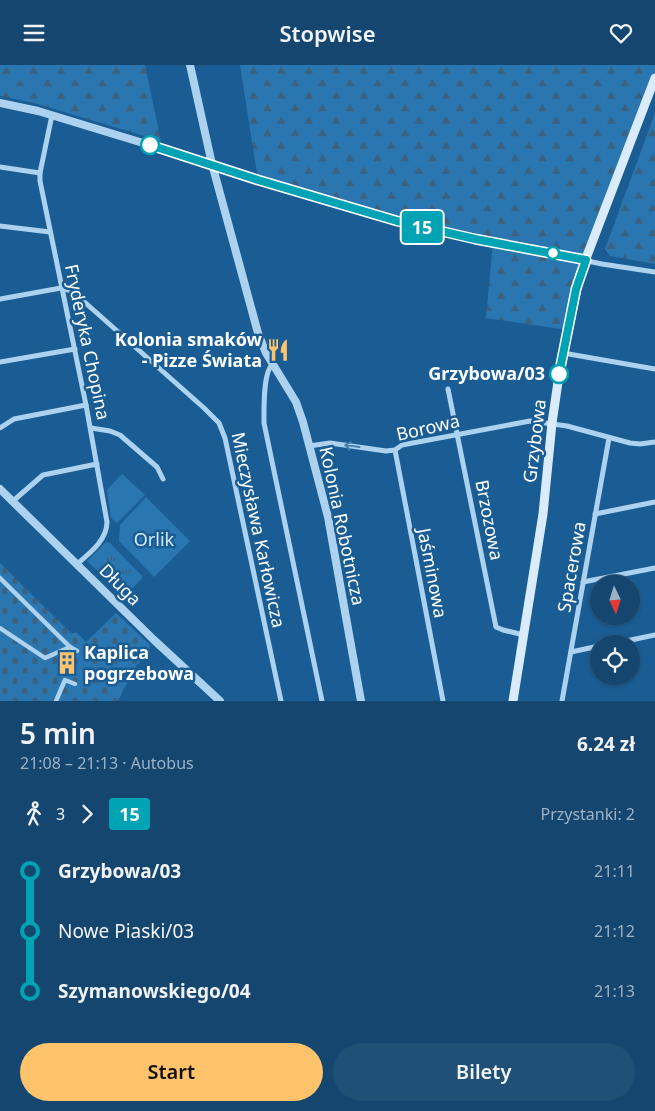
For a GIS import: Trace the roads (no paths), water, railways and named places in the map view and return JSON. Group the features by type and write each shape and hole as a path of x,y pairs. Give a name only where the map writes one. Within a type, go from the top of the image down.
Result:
{"main road":[{"name":"Grzybowa","path":"513,701 542,514 552,423 563,353 576,289 655,78"}],"street":[{"name":"Kolonia Robotnicza","path":"190,65 212,164 258,333 272,365 296,402 309,446 328,517 361,701"},
{"path":"0,103 52,115 258,180 397,221 475,239 655,272"},
{"name":"Fryderyka Chopina","path":"52,115 40,181 108,522 101,541 77,564"},
{"path":"0,167 40,173"},
{"path":"0,226 50,232"},
{"path":"0,299 61,288"},
{"name":"Mieczysława Karłowicza","path":"61,288 72,291 86,303 204,408 222,429 281,701"},
{"path":"0,362 75,349"},
{"path":"563,353 655,369"},
{"path":"272,365 268,371 264,423 322,701"},
{"name":"Brzozowa","path":"448,389 496,627 524,635"},
{"path":"0,428 14,419 86,405"},
{"name":"Borowa","path":"309,446 330,443 386,451 402,445 522,422 552,423 640,444 655,442"},
{"path":"90,428 110,431 120,435 157,467 163,479"},
{"name":"Spacerowa","path":"562,701 609,438"},
{"name":"Jaśminowa","path":"395,449 442,701"},
{"path":"13,501 43,475 97,464"},
{"name":"Długa","path":"0,489 154,640 220,701"},
{"path":"595,514 655,502"},
{"path":"583,582 655,568"},
{"path":"0,578 70,647 77,651"},
{"path":"0,628 45,658 70,647"},
{"path":"640,638 655,635"},
{"path":"571,652 590,649"},
{"path":"56,701 65,680 75,683"}],"place":[{"name":"Kolonia smaków - Pizze Świata","path":"278,350"},
{"name":"Grzybowa/03","path":"559,374"},
{"name":"Kaplica pogrzebowa","path":"67,663"}],"park label":[{"name":"Orlik","path":"154,540"}]}
